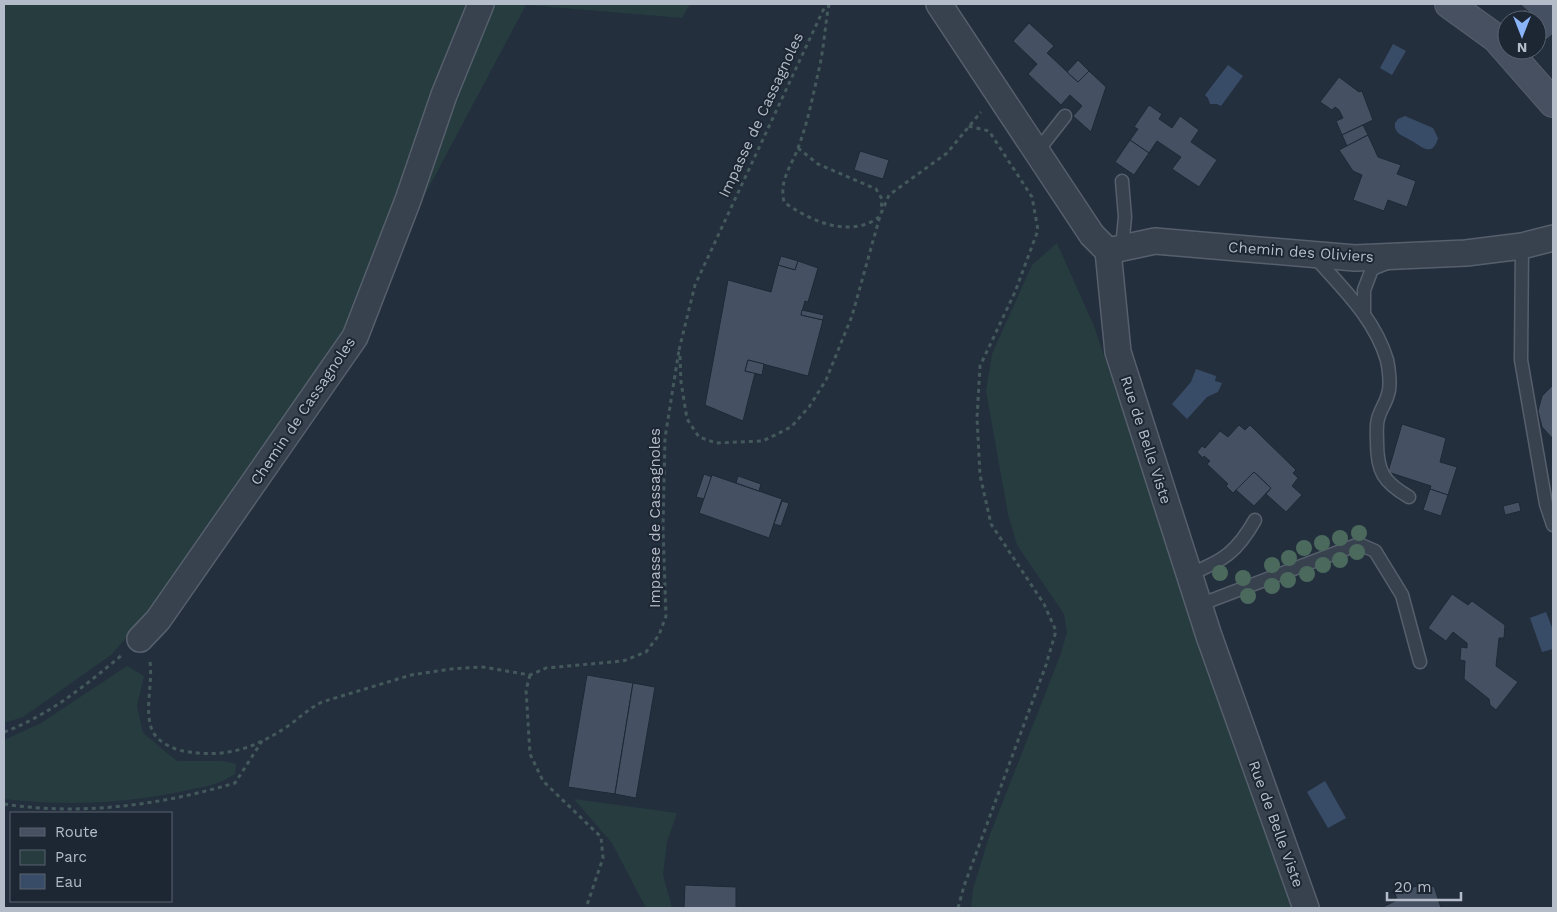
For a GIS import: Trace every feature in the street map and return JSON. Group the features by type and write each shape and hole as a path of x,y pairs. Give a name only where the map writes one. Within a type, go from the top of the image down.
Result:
{"street":[{"name":"Chemin de Cassagnoles","path":"140,639 158,620 355,337 408,200 444,95 482,4"},
{"path":"939,4 1000,99 1092,235 1115,249"},
{"path":"1449,4 1496,38 1553,103"},
{"name":"Chemin des Oliviers","path":"1115,249 1154,241 1355,258 1466,253 1522,246 1553,238"},
{"name":"Rue de Belle Viste","path":"1115,249 1118,352 1199,605 1306,908"}],"lane":[{"path":"1036,152 1064,116"},
{"path":"1115,249 1124,217 1122,181"},
{"path":"1522,246 1521,360 1546,504 1553,525"},
{"path":"1312,254 1350,294 1374,328 1388,362 1389,393 1377,420 1377,453 1381,474 1392,487 1409,497"},
{"path":"1364,314 1364,290 1372,269 1404,256"},
{"path":"1190,574 1218,563 1243,542 1255,520"},
{"path":"1199,605 1359,544 1375,551 1402,595 1420,662"}],"path":[{"name":"Impasse de Cassagnoles","path":"798,148 818,164 876,188 882,199 880,216 870,224 844,227 828,224 802,215 784,202 781,188 786,172 798,148 820,66 827,4"},
{"name":"Impasse de Cassagnoles","path":"4,804 84,809 136,806 200,794 235,783 262,741 322,702 411,675 451,669 483,667 530,675 546,668 623,661 646,652 659,635 666,616 664,528 665,438 680,350 695,286 827,4"},
{"name":"Impasse de Cassagnoles","path":"680,350 681,382 687,419 699,437 716,443 763,440 791,427 809,407 826,380 852,316 880,216 889,195 947,152 968,126 991,104 1000,99"},
{"path":"958,908 964,886 1046,665 1056,631 1044,604 991,524 980,475 977,418 980,366 1015,292 1038,230 1032,197 988,131 968,126"},
{"path":"4,732 28,723 90,682 140,639 148,652 150,664 149,712 153,732 171,748 223,754 262,741"},
{"path":"530,675 526,690 530,754 543,781 601,837 604,858 586,908"}],"green space":[{"path":"4,4 690,4 682,18 526,5 421,202 404,198 351,324 168,591 111,655 23,717 4,723"},
{"path":"1057,243 1094,326 1233,736 1296,908 971,908 973,889 989,837 1060,656 1067,632 1064,614 1017,545 1008,514 986,391 992,354 1032,265"},
{"path":"127,666 144,676 137,706 143,733 177,761 223,761 236,764 235,774 223,781 210,785 139,799 49,803 4,799 4,740 41,723"},
{"path":"574,799 677,813 667,842 663,875 672,908 646,908 612,843"}],"water":[{"path":"1393,44 1406,51 1392,75 1380,68"},
{"path":"1228,65 1243,76 1221,106 1210,104 1205,95"},
{"path":"1405,116 1433,128 1438,138 1432,148 1425,149 1397,132 1395,123 1398,119"},
{"path":"1196,369 1216,376 1215,381 1222,383 1218,392 1207,397 1187,419 1172,404 1191,382"},
{"path":"1546,612 1553,630 1553,649 1542,652 1530,618"},
{"path":"1325,781 1346,818 1328,828 1307,792"}],"building":[{"path":"1520,4 1553,4 1553,34 1547,39 1547,10 1526,10"},
{"path":"1029,23 1054,46 1047,53 1078,82 1089,71 1106,87 1091,132 1073,116 1082,106 1070,95 1061,105 1028,74 1037,64 1013,41"},
{"path":"1078,60 1089,71 1078,82 1067,72"},
{"path":"1339,77 1359,92 1362,91 1373,120 1342,135 1336,121 1343,118 1339,110 1335,107 1332,110 1320,102"},
{"path":"1149,105 1162,114 1159,119 1172,128 1180,116 1199,130 1191,142 1217,160 1199,187 1172,169 1181,157 1157,141 1149,153 1130,140 1138,129 1134,127"},
{"path":"1363,125 1368,135 1347,146 1342,135"},
{"path":"1368,135 1378,157 1401,165 1397,174 1416,181 1407,207 1388,200 1384,211 1353,200 1362,175 1353,171 1339,150"},
{"path":"1130,140 1149,153 1134,175 1115,162"},
{"path":"860,151 889,160 883,179 854,170"},
{"path":"781,256 798,261 795,270 778,265"},
{"path":"798,261 818,268 808,302 805,301 801,315 823,320 808,376 748,360 745,371 755,373 743,421 705,405 728,280 771,292 778,265 795,270"},
{"path":"802,310 824,315 823,320 801,315"},
{"path":"748,360 764,364 762,375 745,371"},
{"path":"1553,385 1553,439 1542,427 1538,411 1542,396"},
{"path":"1402,424 1446,438 1440,462 1457,467 1448,495 1430,489 1431,486 1388,472"},
{"path":"1239,425 1245,430 1250,425 1296,470 1293,473 1298,478 1292,486 1302,495 1286,512 1266,494 1271,488 1254,472 1233,493 1226,486 1228,484 1207,464 1210,461 1204,456 1203,458 1197,452 1202,446 1205,448 1220,431 1228,437"},
{"path":"1254,472 1271,488 1254,506 1236,490"},
{"path":"704,474 712,477 704,499 696,497"},
{"path":"712,475 782,499 769,538 699,513"},
{"path":"738,476 761,484 759,491 736,483"},
{"path":"1430,489 1448,495 1441,516 1423,510"},
{"path":"782,501 789,503 781,526 774,524"},
{"path":"1519,502 1521,511 1505,515 1503,506"},
{"path":"1452,594 1468,605 1472,601 1505,625 1504,638 1499,638 1496,666 1518,682 1496,710 1490,705 1489,699 1464,679 1465,661 1460,660 1461,647 1467,648 1467,643 1453,632 1446,641 1428,628"},
{"path":"587,675 633,683 615,794 568,787"},
{"path":"633,683 655,687 636,798 615,794"},
{"path":"1423,884 1424,889 1434,886 1441,908 1381,908 1397,900 1395,893"},
{"path":"685,885 736,887 736,908 684,908"}]}
